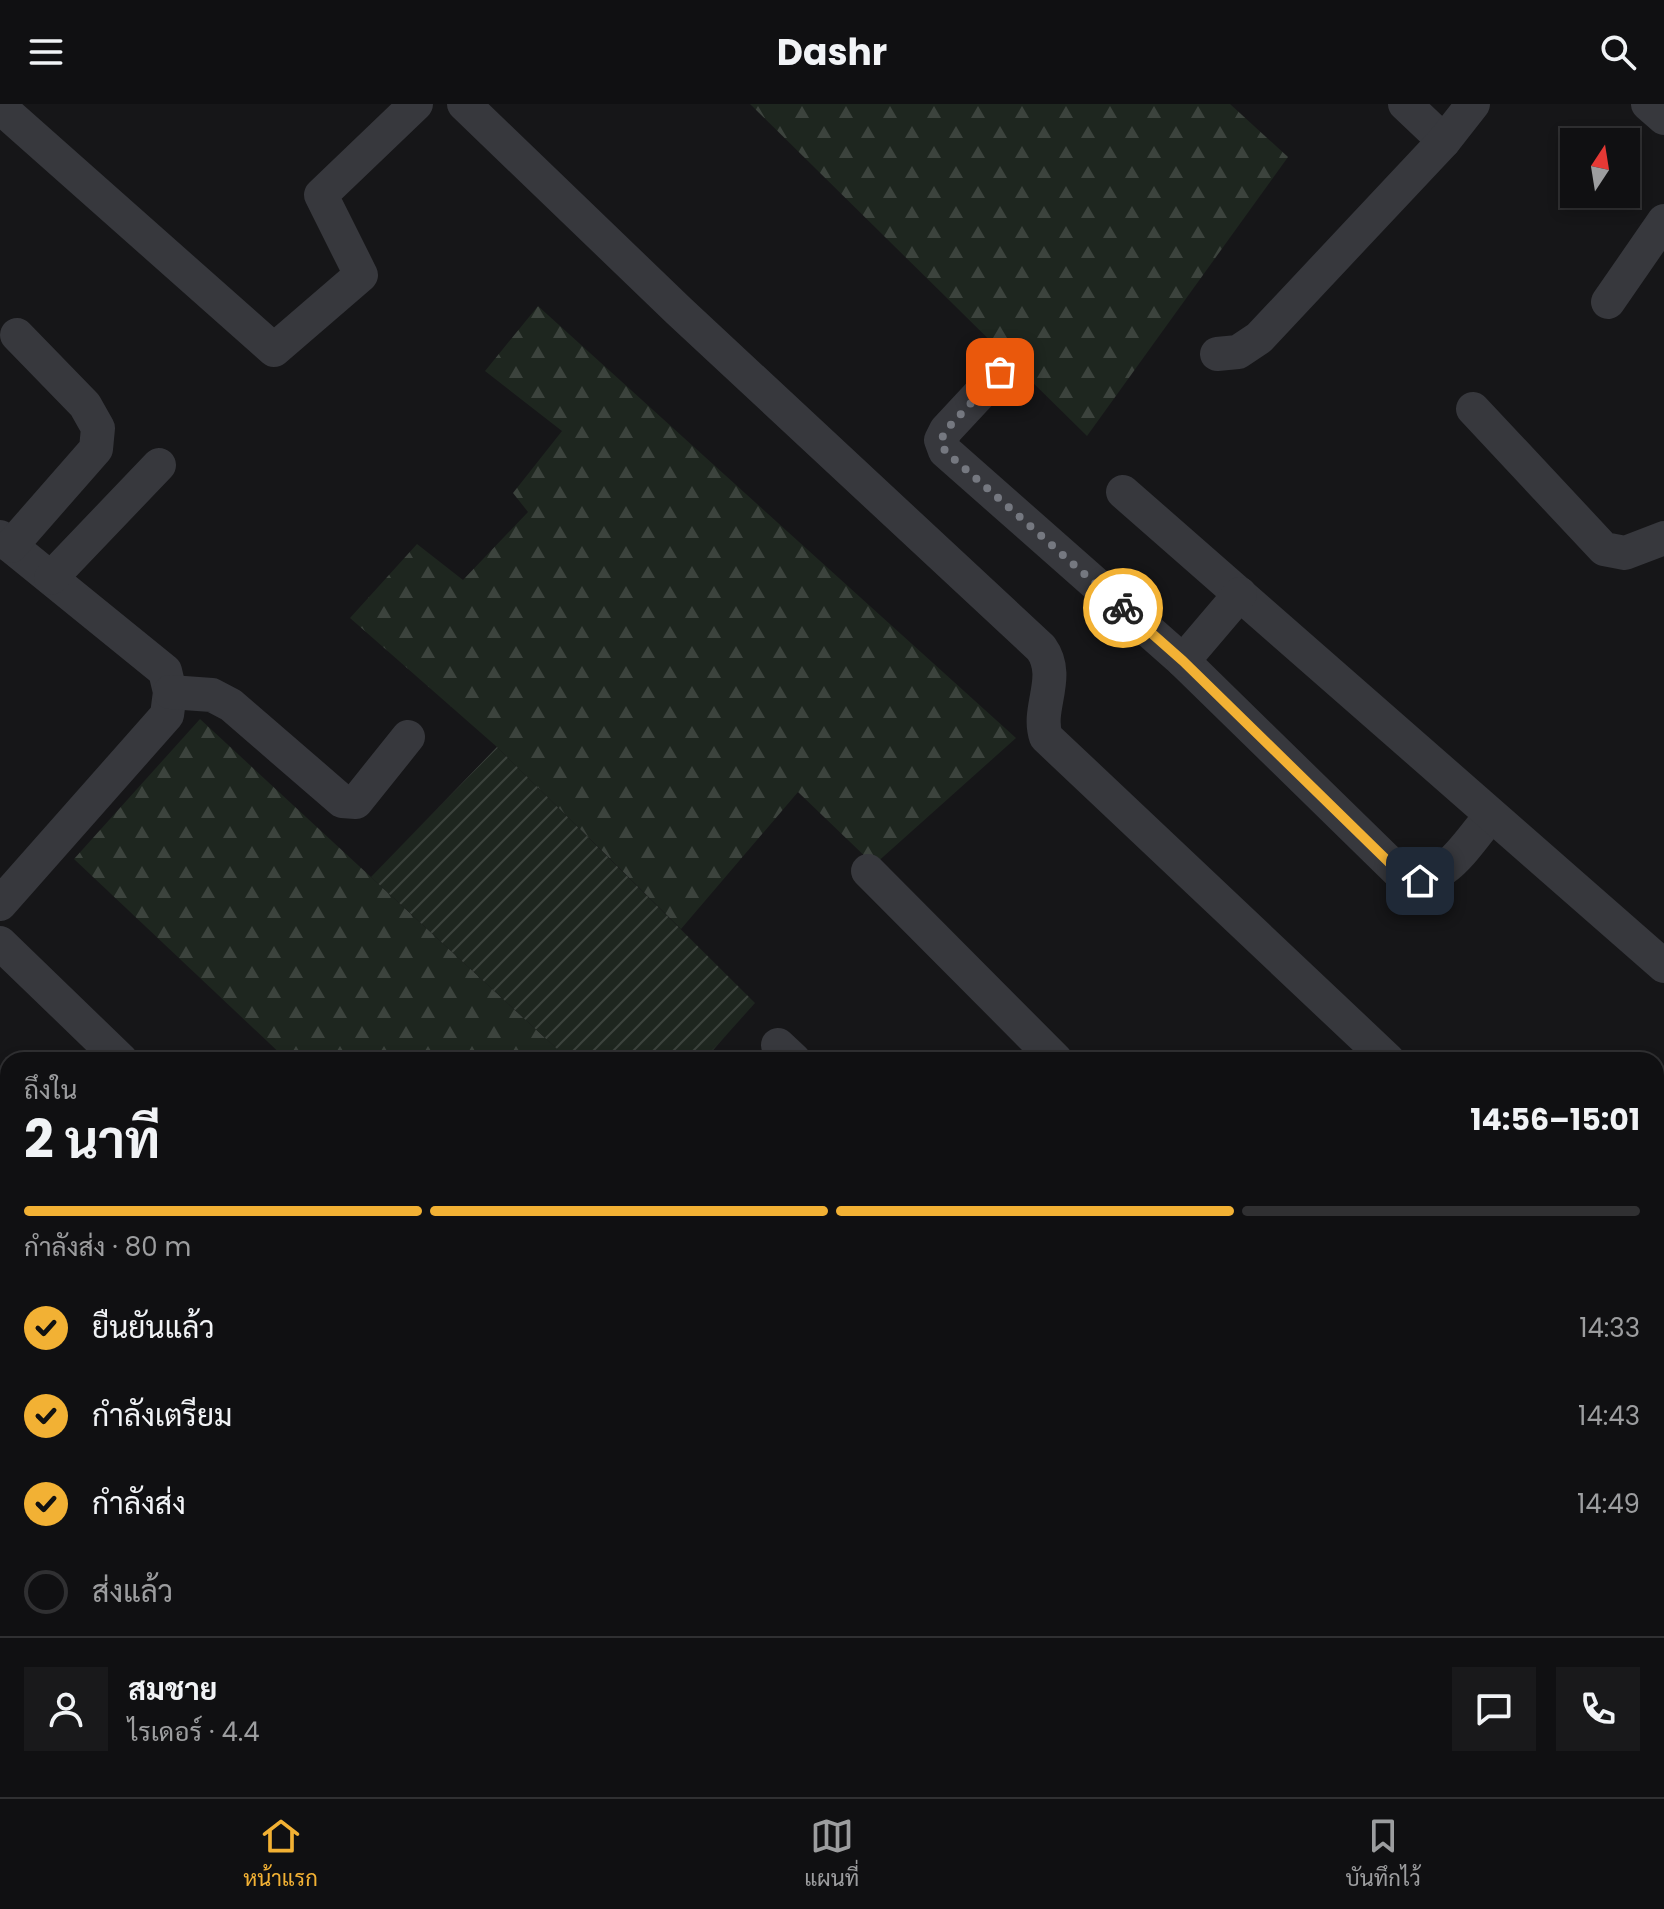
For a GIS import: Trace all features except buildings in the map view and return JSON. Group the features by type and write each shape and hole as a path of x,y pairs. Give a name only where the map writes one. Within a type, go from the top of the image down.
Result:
{"street":[{"path":"1,108 274,350 361,275 321,195 416,104"},
{"path":"464,104 679,311 1041,648 1050,659 1050,696 1042,724 1046,737 1380,1052"},
{"path":"1405,104 1444,141"},
{"path":"1217,354 1238,352 1259,338 1444,141 1473,104"},
{"path":"1648,104 1664,118"},
{"path":"1608,302 1664,221"},
{"path":"0,904 167,715 170,692 165,671 5,542 96,449 98,428 85,405 17,335"},
{"path":"1000,372 946,430 941,440 945,451 1183,661 1404,877 1420,881 1438,875 1490,817"},
{"path":"1473,409 1604,549 1625,553 1664,538"},
{"path":"51,578 159,465"},
{"path":"1123,492 1490,817 1664,966"},
{"path":"1183,661 1240,594"},
{"path":"170,692 212,695 231,705 348,803 356,802 408,737"},
{"path":"868,871 1048,1052"},
{"path":"0,943 113,1052"}],"green space":[{"path":"750,104 1230,104 1288,157 1087,436"},
{"path":"538,306 1016,738 874,865 798,792 681,929 497,747 350,618 417,544 463,580 528,512 513,493 562,431 485,371"},
{"path":"200,719 560,1052 279,1052 74,859"},
{"path":"497,747 755,1003 711,1052 560,1052 371,877"}],"way so far":[{"path":"1000,372 946,430 941,440 945,451 1123,608"}],"route":[{"path":"1123,608 1183,661 1404,877 1420,881"}]}
